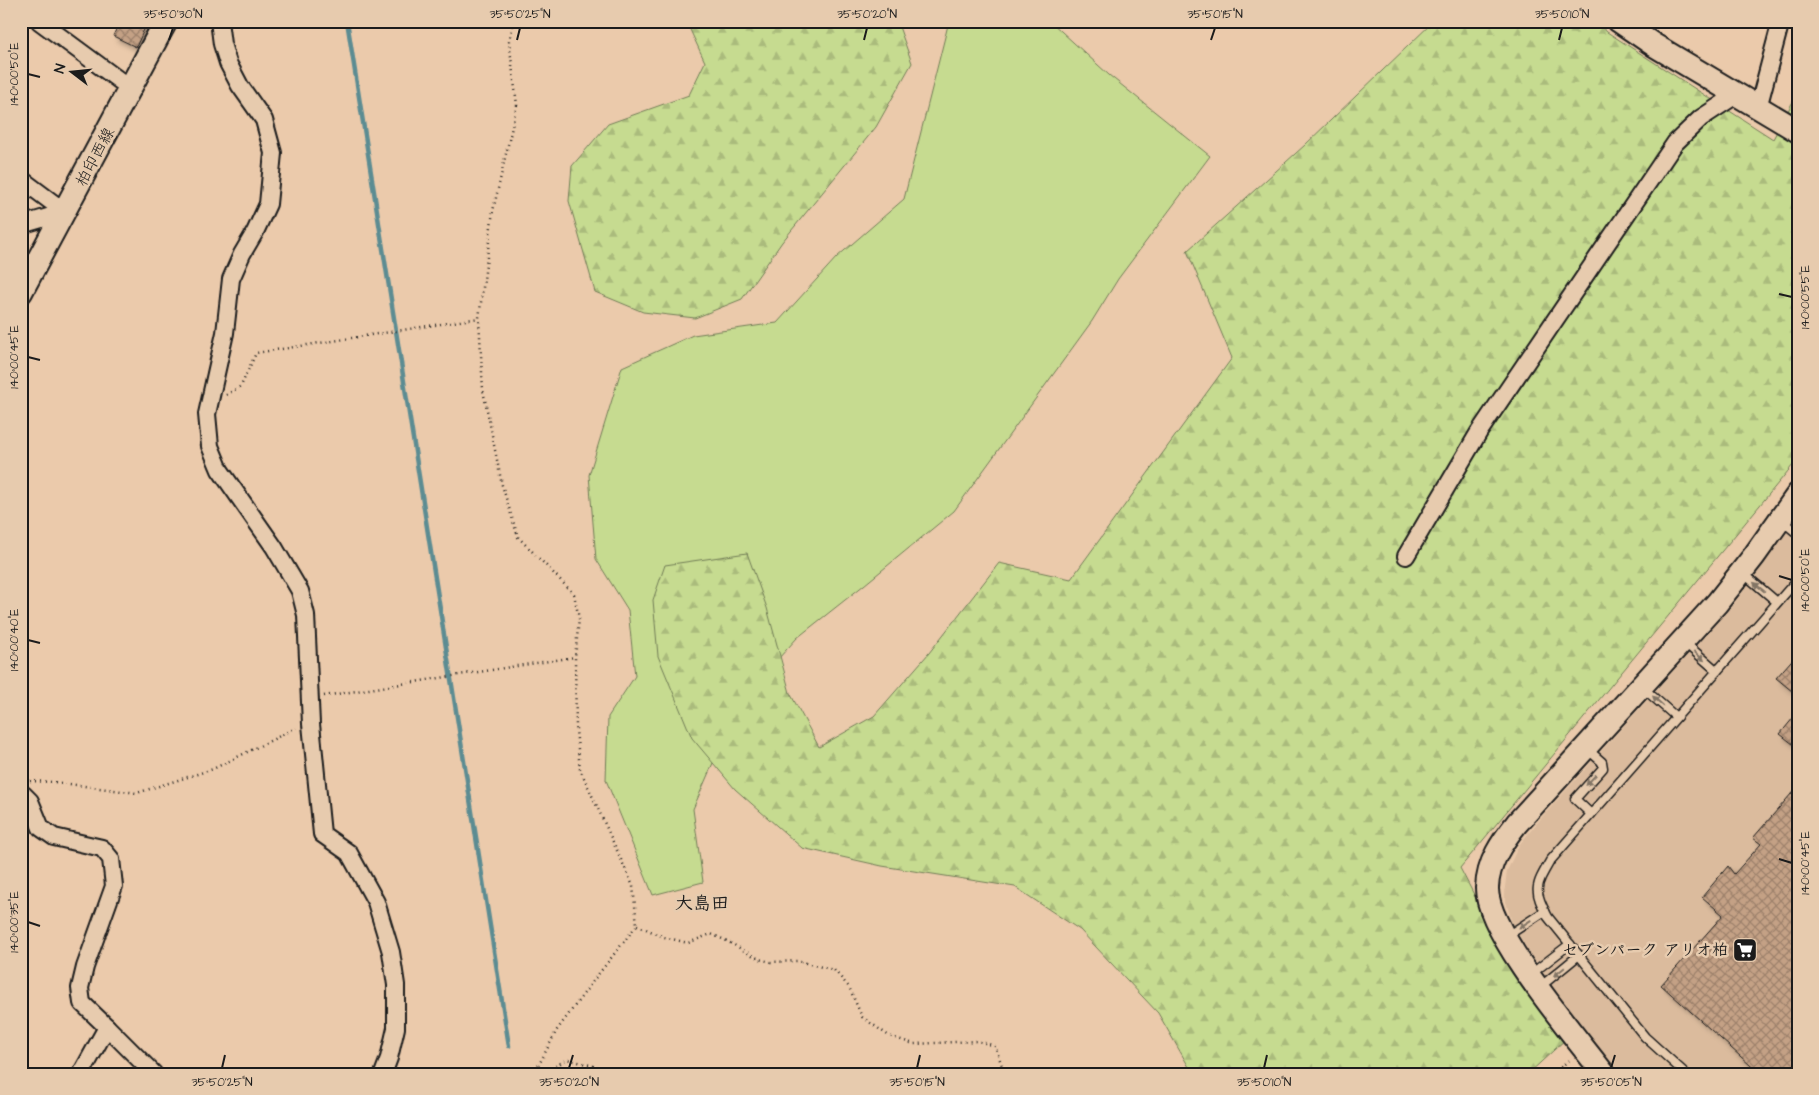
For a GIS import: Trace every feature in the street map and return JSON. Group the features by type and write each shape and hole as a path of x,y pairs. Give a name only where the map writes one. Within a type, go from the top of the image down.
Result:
{"street":[{"path":"39,21 131,89"},
{"name":"柏印西線","path":"21,292 166,21"},
{"path":"219,21 222,44 228,63 240,86 264,120 273,153 268,204 231,279 225,332 207,414 210,446 220,470 274,547 300,591 306,615 310,698 322,834 349,854 376,902 391,952 396,985 396,1028 383,1074"},
{"path":"1619,21 1654,45 1798,132"},
{"path":"1758,108 1781,21"},
{"path":"1406,556 1480,432 1675,143 1701,118 1736,95"},
{"path":"21,179 65,212"},
{"path":"21,225 65,212"},
{"path":"1604,1074 1534,982 1500,930 1488,901 1487,887 1494,858 1500,844 1517,823 1640,685 1718,603 1798,494"},
{"path":"22,794 30,801 41,828 54,837 102,848 111,858 114,886 85,967 80,988 82,1003 154,1074"},
{"path":"81,1074 108,1027"}],"lane":[{"path":"1779,519 1798,534"},
{"path":"1742,572 1777,602"},
{"path":"1686,1074 1645,1038 1546,911 1539,900 1537,889 1540,878 1550,861 1798,579"},
{"path":"1682,641 1717,671"},
{"path":"1640,685 1676,717"},
{"path":"1585,747 1603,765 1603,768 1576,797 1576,801 1590,814"},
{"path":"1505,937 1546,911"},
{"path":"1534,982 1570,944"},
{"path":"1534,982 1579,955"}],"path":[{"path":"514,21 509,41 517,105 493,211 479,318 483,390 502,485 518,537 574,594 579,619 575,658 576,730 580,769 633,886 638,925 557,1030 534,1074"},
{"path":"210,397 226,395 241,386 256,353 479,318"},
{"path":"310,698 575,658"},
{"path":"22,794 27,781 54,782 137,793 213,769 293,729 312,724"},
{"path":"638,925 664,936 688,942 711,934 726,940 759,959 771,962 798,961 834,970 848,987 862,1018 889,1036 914,1044 978,1041 995,1046 1005,1074"},
{"path":"1553,1074 1583,1047"},
{"path":"543,1074 567,1059 601,1068 611,1074"}],"shaded area":[{"path":"1798,516 1798,1074 1620,1074 1550,985 1513,926 1504,895 1507,871 1519,845 1734,604"}],"green space":[{"path":"686,21 897,21 912,63 876,127 782,242 742,299 695,318 643,312 595,292 569,201 572,166 608,124 689,95 705,62"},
{"path":"949,21 1050,21 1109,75 1210,156 1118,279 1092,321 954,511 797,638 740,701 693,809 703,882 653,895 606,780 608,717 635,676 628,610 596,559 589,475 622,367 693,335 777,323 837,257 904,199"},
{"path":"1434,21 1594,21 1607,32 1773,139 1798,92 1798,459 1460,868 1501,946 1567,1038 1528,1074 1193,1074 1158,1013 1080,930 1015,887 882,866 802,848 735,789 692,738 658,656 653,600 665,565 747,553 767,608 790,693 819,747 874,716 929,653 999,563 1071,579 1232,358 1187,251 1305,145"}],"building":[{"path":"120,21 148,21 136,47 113,36"},
{"path":"1798,653 1798,696 1776,678"},
{"path":"1798,712 1798,748 1780,734"},
{"name":"セブンパーク アリオ柏","path":"1798,786 1798,1074 1760,1074 1661,985 1723,915 1702,897 1728,866 1734,874 1761,844 1753,838"}],"waterway":[{"path":"347,21 509,1046"}],"place":[{"name":"セブンパーク アリオ柏","path":"1745,950"}],"district":[{"name":"大島田","path":"702,903"}]}
